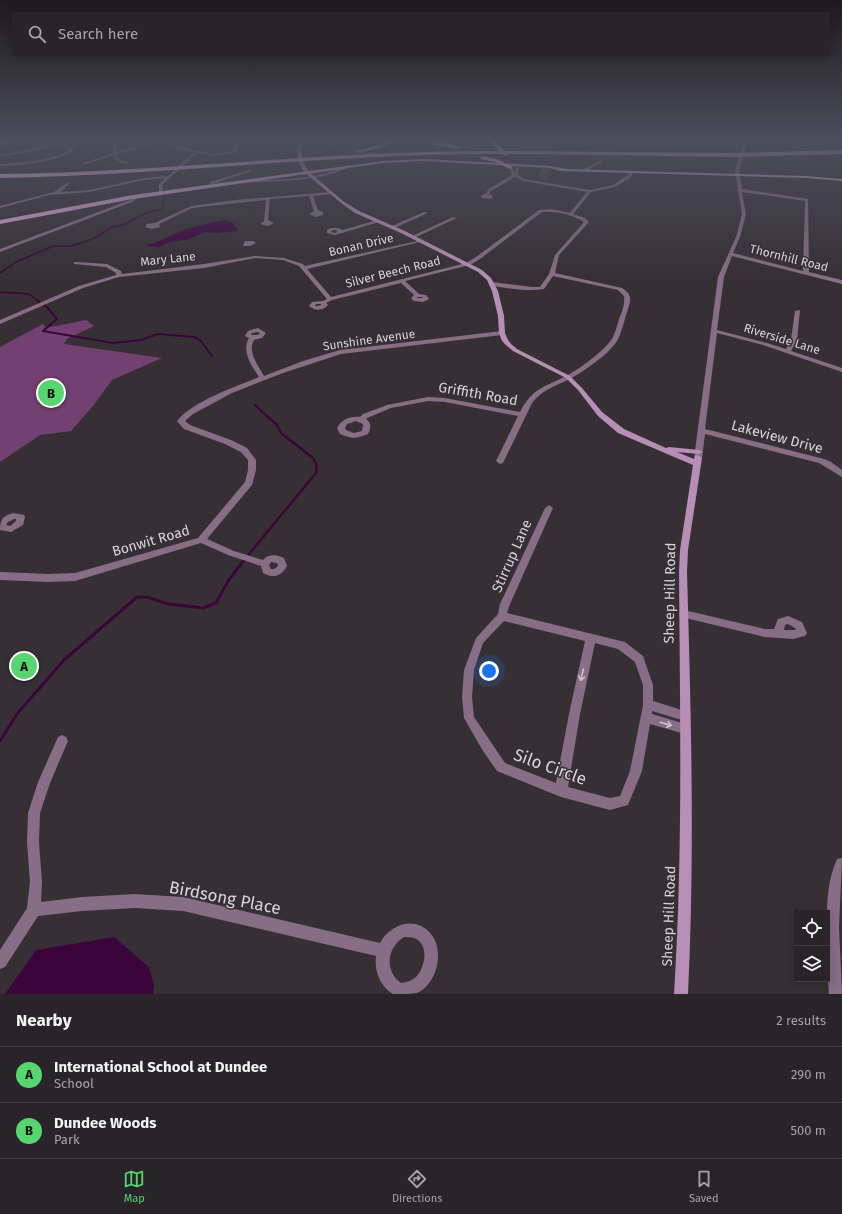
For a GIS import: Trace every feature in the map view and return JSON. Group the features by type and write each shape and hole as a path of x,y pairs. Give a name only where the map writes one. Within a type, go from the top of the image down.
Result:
{"main road":[{"path":"0,222 133,197 215,185"}],"street":[{"path":"56,193 66,185"},
{"path":"0,206 45,194 85,191 113,185"},
{"path":"161,185 161,193"},
{"path":"322,185 352,209 422,241 468,264 484,274 492,284 499,306 502,333 506,341 515,350 568,377 580,389 600,414 615,427 664,449 698,458"},
{"path":"487,194 498,185"},
{"path":"556,185 590,191 615,185"},
{"name":"Sheep Hill Road","path":"681,994 686,902 684,550 703,431 722,275 738,237 744,214 739,185"},
{"path":"739,190 807,200 806,273"},
{"path":"570,215 590,191"},
{"path":"156,224 191,207 235,201 331,193"},
{"path":"311,195 316,212"},
{"path":"0,250 117,207 134,199 133,197"},
{"path":"266,221 268,198"},
{"name":"Silver Beech Road","path":"323,303 330,299 403,282 468,264 540,211 548,210 583,219 587,222 557,255 552,274"},
{"path":"392,227 426,213"},
{"path":"412,237 455,218"},
{"path":"342,231 377,221"},
{"name":"Bonan Drive","path":"304,268 422,241"},
{"path":"251,245 254,247 255,257"},
{"name":"Thornhill Road","path":"730,254 842,282"},
{"name":"Mary Lane","path":"0,322 90,283 119,276 200,266 255,257 284,259 301,265 330,299"},
{"path":"76,263 107,266 119,272 119,276"},
{"path":"492,284 540,289 544,286 552,274 620,289 628,296 613,342 606,350 568,377 543,388 534,395 500,461"},
{"path":"403,282 417,295"},
{"path":"788,351 794,340 798,311"},
{"name":"Riverside Lane","path":"714,332 748,339 842,370"},
{"name":"Sunshine Avenue","path":"181,421 185,415 202,405 310,360 340,352 502,333"},
{"path":"252,338 248,343 249,352 263,379"},
{"name":"Griffith Road","path":"361,420 365,416 389,406 428,399 445,400 523,415"},
{"name":"Bonwit Road","path":"0,576 49,578 75,577 201,540 249,483 252,470 252,460 244,450 187,427 181,421"},
{"name":"Lakeview Drive","path":"703,431 821,461 842,474"},
{"path":"664,449 698,458"},
{"name":"Stirrup Lane","path":"502,616 505,604 549,508"},
{"path":"201,540 265,564"},
{"path":"684,614 750,630 765,633 778,633"},
{"name":"Silo Circle","path":"502,616 591,637 621,645 639,659 648,685 648,704 636,771 624,801 610,804 562,790 501,767 487,748 469,718 467,696 469,670 479,641 502,616"},
{"path":"562,790 570,737 591,637"},
{"path":"648,704 685,716"},
{"path":"646,718 685,729"},
{"path":"0,962 34,910 36,882 33,842 34,813 44,782 62,741"},
{"path":"836,994 833,916 835,886 842,864"},
{"name":"Birdsong Place","path":"34,910 82,904 135,901 183,904 384,951"}],"shaded area":[{"path":"224,220 232,222 237,229 236,231 217,233 206,232 186,240 170,242 159,247 146,245 189,228"},
{"path":"86,320 94,326 67,339 64,344 162,358 112,380 93,406 71,431 40,435 0,462 0,347 43,324 46,328"},
{"path":"114,937 149,967 154,985 153,994 5,994 36,950"}],"waterway":[{"path":"0,273 16,262 53,246 71,246 84,242 95,238 112,227 123,225 146,213 162,209 165,197"},
{"path":"0,292 29,294 39,302"},
{"path":"38,301 48,308 57,319 43,331 113,343 141,340 158,334 194,337 200,340 212,356"},
{"path":"255,405 269,418"},
{"path":"240,565 316,473 317,466 313,458 281,433 277,425 268,417"},
{"path":"0,741 17,714 64,660 137,597 147,597 168,604 203,608 216,603 228,581 241,564"}],"place":[{"name":"Dundee Woods","path":"51,393"},
{"name":"International School at Dundee","path":"24,666"}]}
